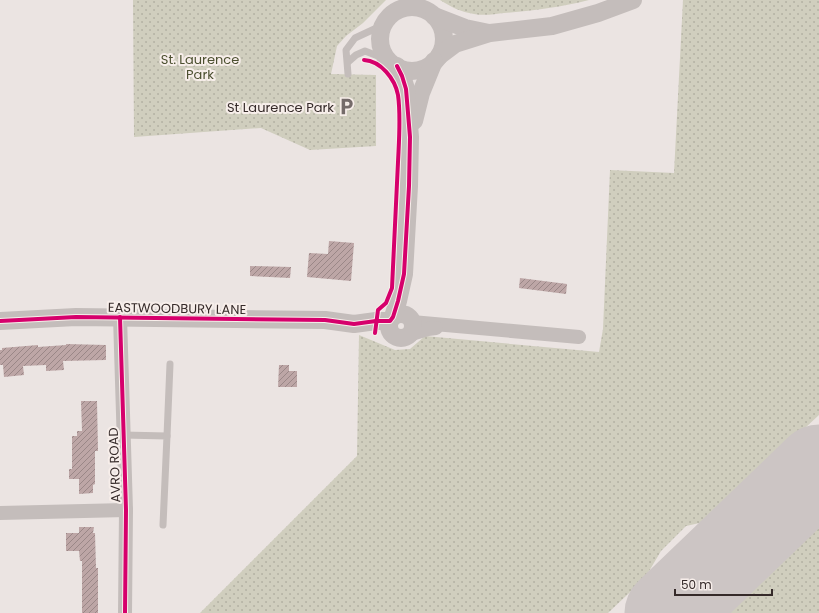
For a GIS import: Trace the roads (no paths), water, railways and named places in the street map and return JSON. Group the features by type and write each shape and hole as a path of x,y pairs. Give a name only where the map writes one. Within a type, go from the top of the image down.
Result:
{"street":[{"path":"392,64 403,69 413,71 426,67 456,44 490,33 552,26 598,13 633,0"},
{"path":"401,324 398,301 404,274 410,137 406,89 402,76 382,50 379,40 380,31 387,18 395,11 407,7 420,8 429,11 437,19 443,30 444,44 421,93 410,137"},
{"path":"434,16 465,28 490,33"},
{"name":"EASTWOODBURY LANE","path":"0,321 43,318 120,317 325,320 354,324 375,333 401,324 452,326 579,337"},
{"name":"AVRO ROAD","path":"120,317 126,510 125,613"},
{"path":"0,513 126,510"}],"lane":[{"path":"348,74 346,50 355,38 383,25"},
{"path":"348,62 356,55 365,51 392,64"},
{"path":"163,525 170,364"},
{"path":"123,435 167,436"}],"place":[{"name":"St Laurence Park","path":"347,107"}],"park label":[{"name":"St. Laurence Park","path":"200,66"}]}
